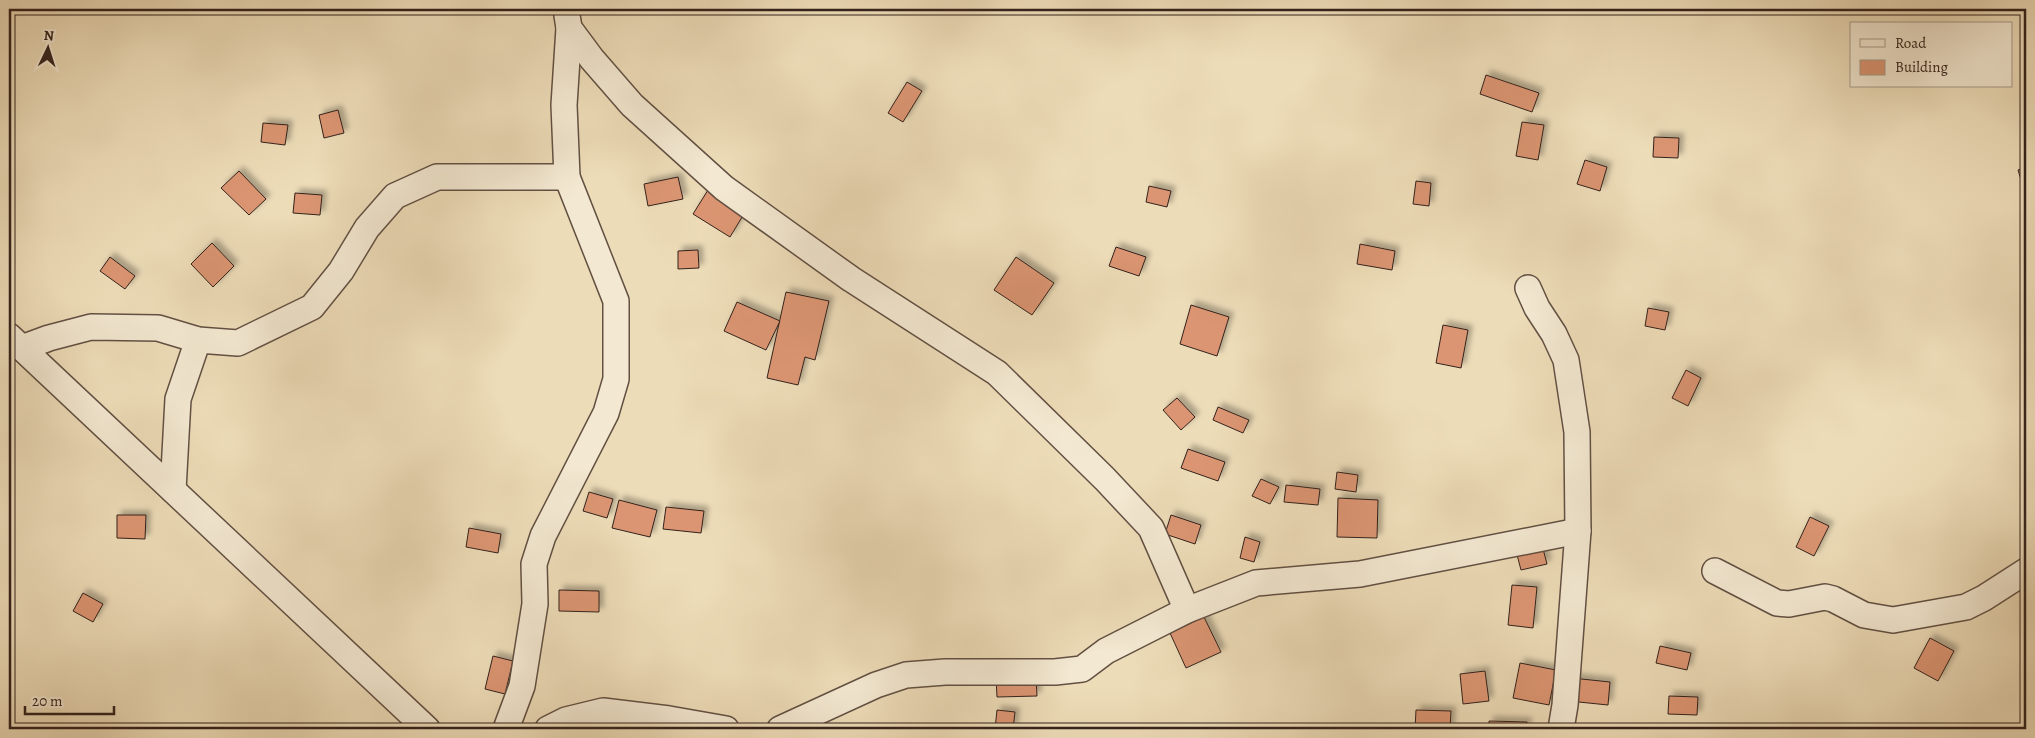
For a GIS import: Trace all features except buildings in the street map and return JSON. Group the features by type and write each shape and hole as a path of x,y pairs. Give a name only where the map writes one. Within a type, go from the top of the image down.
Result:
{"street":[{"path":"506,729 522,686 535,604 534,564 543,536 606,413 616,379 616,302 567,177 564,105 567,18"},
{"path":"567,18 592,59 632,105 724,188 851,279 997,373 1105,479 1151,528 1187,610"},
{"path":"15,342 49,338 91,327 158,328 198,340 238,343 312,307 341,271 367,228 395,196 437,177 567,177"},
{"path":"1528,288 1537,308 1554,334 1566,360 1577,432 1578,531 1565,705 1561,729"},
{"path":"172,490 178,398 198,340"},
{"path":"15,342 427,729"},
{"path":"780,729 876,685 906,675 945,672 1055,672 1082,668 1106,651 1187,610 1256,582 1360,574 1578,531"},
{"path":"1715,571 1777,603 1789,604 1825,597 1833,599 1864,615 1893,620 1966,607 1984,598 2026,571"},
{"path":"548,729 566,720 603,711 669,719 726,729"}]}
